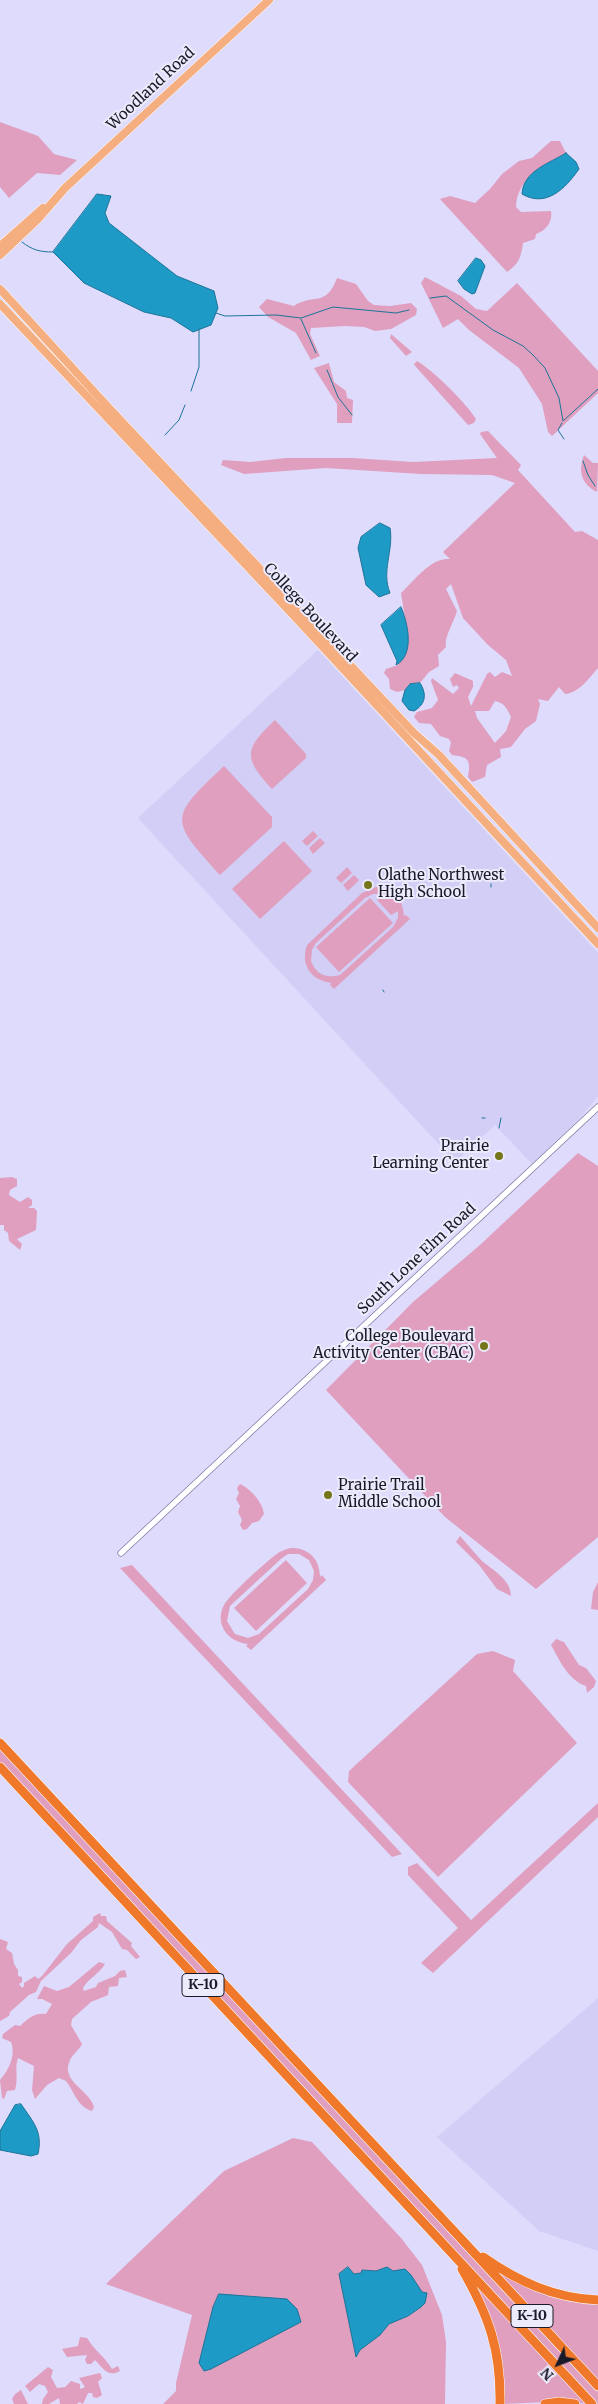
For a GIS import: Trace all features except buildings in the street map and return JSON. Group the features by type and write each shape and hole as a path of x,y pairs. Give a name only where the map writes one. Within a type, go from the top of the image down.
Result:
{"highway":[{"name":"K-10","path":"0,1742 598,2386"},
{"name":"K-10","path":"0,1767 592,2404"},
{"path":"467,2245 509,2274 537,2288 569,2297 598,2300"},
{"path":"456,2258 482,2304 492,2329 499,2366 500,2404"},
{"path":"544,2404 559,2402 574,2404"}],"main road":[{"name":"Woodland Road","path":"0,246 34,215 53,201 269,0"},
{"name":"Woodland Road","path":"0,255 38,219 53,201"},
{"name":"College Boulevard","path":"0,289 109,408 414,733 438,755 598,928"},
{"name":"College Boulevard","path":"0,304 295,616 598,944"}],"street":[{"name":"South Lone Elm Road","path":"121,1553 598,1107"}],"shaded area":[{"path":"0,122 38,136 54,154 77,160 60,175 37,173 9,198 0,187"},
{"path":"551,141 560,141 566,153 541,168 527,180 521,188 516,207 521,212 551,211 550,222 543,231 536,234 535,239 523,243 519,260 507,272 440,199 450,196 475,203 502,174 519,161 532,158"},
{"path":"425,277 461,296 476,309 487,311 517,283 598,371 598,393 552,436 548,432 542,404 519,368 469,330 458,319 443,328 421,283"},
{"path":"337,278 356,284 368,301 374,305 390,306 411,303 417,309 416,315 391,329 375,331 364,327 345,326 311,328 310,334 320,356 311,360 296,333 268,317 259,307 267,299 294,306 307,300 324,297 333,287"},
{"path":"391,334 412,352 406,356 390,338"},
{"path":"417,361 424,365 458,396 476,419 474,423 468,425 416,367 414,364"},
{"path":"329,363 334,382 346,391 347,398 353,400 352,423 337,423 337,404 314,368"},
{"path":"488,431 521,465 518,470 575,532 582,531 598,540 598,668 575,691 565,694 559,687 548,701 538,699 540,704 536,721 525,729 511,747 500,749 501,757 487,765 485,777 472,782 468,777 468,760 452,755 449,751 451,743 449,739 440,736 431,724 419,723 414,717 417,712 432,708 438,700 431,681 432,678 453,694 459,688 457,685 453,687 450,679 455,673 473,681 473,687 468,697 471,706 487,674 490,672 495,677 502,672 512,676 506,660 488,645 463,618 451,584 446,589 457,611 448,634 446,647 438,655 439,666 429,672 420,683 410,684 405,690 397,692 390,689 389,679 384,673 386,669 398,665 408,638 401,593 430,565 443,559 450,559 443,552 515,483 492,475 421,474 326,468 244,474 221,465 223,460 250,462 286,458 353,458 413,462 497,458 480,434 481,432","holes":["495,701 501,703 511,717 506,731 495,743 477,718 475,711 489,711"]},
{"path":"584,455 593,463 598,463 597,492 587,485 582,476 581,466"},
{"name":"Olathe Northwest High School","path":"318,650 598,953 598,1096 579,1119 532,1164 495,1125 455,1162 138,818"},
{"path":"275,720 306,754 306,758 272,789 256,769 251,754 257,739"},
{"path":"224,766 272,817 272,827 220,875 191,842 184,830 182,819 185,809 193,797"},
{"path":"313,831 318,836 307,846 302,841"},
{"path":"320,838 325,843 313,854 309,848"},
{"path":"284,841 312,871 260,919 232,889"},
{"path":"347,867 352,873 341,883 336,878"},
{"path":"354,875 359,880 348,891 343,885"},
{"path":"376,887 387,889 396,895 402,904 404,916 406,915 410,919 334,989 330,985 331,983 318,979 309,970 305,959 307,945 362,893","holes":["373,894 382,894 377,900 391,915 398,911 398,918 393,927 340,975 326,976 319,972 311,961 312,950 316,943 365,898"]},
{"path":"370,898 393,923 339,972 316,947"},
{"name":"College Boulevard Activity Center (CBAC)","path":"578,1153 598,1166 598,1537 536,1589 445,1517 326,1390 413,1302 480,1245"},
{"path":"12,1177 17,1179 17,1186 10,1190 9,1195 20,1202 28,1197 32,1200 32,1205 28,1208 34,1208 37,1211 36,1230 17,1239 22,1244 20,1250 9,1241 4,1225 0,1225 0,1178"},
{"path":"240,1484 256,1497 264,1514 259,1521 252,1523 247,1529 243,1530 240,1525 242,1520 238,1512 240,1506 236,1499 239,1493 237,1488"},
{"path":"460,1536 481,1560 504,1580 508,1585 511,1596 497,1589 479,1565 456,1542"},
{"path":"291,1548 299,1549 313,1556 320,1571 320,1577 322,1575 326,1580 251,1650 246,1646 248,1644 234,1640 225,1631 222,1625 221,1612 228,1600 265,1563 278,1553","holes":["288,1554 299,1554 309,1560 314,1571 313,1580 308,1589 259,1634 248,1638 235,1634 227,1621 230,1606 282,1558"]},
{"path":"286,1560 307,1583 256,1631 234,1608"},
{"path":"132,1565 402,1854 392,1857 120,1568"},
{"path":"598,1582 598,1610 591,1609 593,1592"},
{"path":"556,1639 564,1642 579,1665 586,1668 596,1681 594,1687 587,1693 586,1686 569,1675 551,1645"},
{"path":"493,1651 515,1660 513,1671 577,1743 438,1877 348,1782 349,1771 477,1654"},
{"path":"0,1748 598,2392 598,2404 0,1762"},
{"path":"598,1803 598,1817 433,1973 421,1963 458,1928 408,1875 408,1867 417,1863 471,1920"},
{"path":"100,1913 101,1916 106,1916 107,1921 132,1943 131,1946 140,1957 136,1959 127,1950 122,1949 112,1932 99,1923 98,1927 81,1940 71,1953 41,1981 36,1992 29,1995 10,2012 9,2016 0,2021 0,1939 8,1942 6,1949 12,1953 14,1964 18,1970 18,1976 22,1977 22,1982 19,1984 22,1988 24,1983 35,1976 38,1979 42,1976 67,1944 93,1921 93,1917"},
{"path":"99,1962 105,1964 85,1985 84,1991 96,1987 98,1983 115,1976 120,1971 125,1970 127,1977 119,1978 118,1986 109,1987 108,1995 91,2002 72,2019 71,2025 82,2044 70,2060 69,2074 76,2085 91,2101 94,2107 92,2111 83,2106 66,2081 59,2078 47,2085 35,2099 32,2090 34,2066 18,2058 15,2090 7,2091 4,2099 2,2098 0,2080 9,2067 13,2052 11,2042 2,2038 3,2034 15,2025 20,2026 38,2014 46,2014 52,2004 42,1999 37,1999 44,1986 57,1991 69,1987"},
{"path":"598,1998 598,2251 539,2231 437,2137"},
{"path":"293,2138 312,2142 401,2238 422,2265 442,2315 446,2342 445,2404 163,2404 176,2391 176,2383 192,2315 106,2284 224,2171"},
{"path":"494,2268 514,2280 598,2302 598,2380"},
{"path":"480,2290 586,2404 572,2401 502,2404 496,2335 478,2292"},
{"path":"80,2337 87,2338 112,2369 118,2366 120,2371 109,2373 95,2360 91,2364 87,2364 85,2360 87,2355 67,2357 62,2349 78,2346"},
{"path":"48,2367 53,2370 51,2377 57,2388 65,2387 71,2381 80,2384 80,2389 85,2387 79,2378 100,2373 102,2378 98,2382 102,2395 97,2398 93,2397 92,2393 88,2393 83,2404 79,2402 77,2404 60,2404 59,2398 49,2404 42,2404 48,2392 45,2386 39,2384 30,2392 25,2386"},
{"path":"21,2390 28,2404 14,2404 12,2399"}],"water":[{"path":"566,153 576,162 579,169 568,183 547,198 531,198 522,194 527,179 532,174 545,164"},
{"path":"97,194 111,196 105,213 109,223 177,276 214,291 218,308 211,325 193,332 171,318 144,312 84,283 53,252"},
{"path":"476,258 481,260 485,266 475,293 472,294 464,289 458,281"},
{"path":"380,523 390,528 391,536 387,569 390,593 379,597 366,585 358,548 361,537"},
{"path":"401,607 408,630 408,646 406,654 396,665 397,661 381,625"},
{"path":"420,683 424,691 423,702 414,711 409,710 402,701 405,690 410,684"},
{"path":"21,2104 38,2133 38,2154 31,2156 0,2150 0,2131 15,2105"},
{"path":"348,2267 354,2274 361,2273 362,2270 376,2271 387,2267 393,2271 405,2269 422,2292 427,2293 425,2303 421,2307 408,2316 389,2324 380,2335 360,2350 356,2357 339,2274"},
{"path":"219,2294 287,2299 297,2309 301,2322 204,2371 199,2363 213,2307"}],"waterway":[{"path":"22,242 36,250 53,252"},
{"path":"430,298 446,296 493,330 523,346 533,355 545,368 559,398 563,421 598,389"},
{"path":"216,313 225,316 276,315 301,318 333,307 396,313 409,310"},
{"path":"301,319 316,353"},
{"path":"191,391 199,367 199,329"},
{"path":"327,370 338,397 352,415"},
{"path":"165,435 179,420 185,405"},
{"path":"562,423 558,430 564,439"},
{"path":"583,461 588,475 595,486"},
{"path":"499,1128 501,1118"}],"place":[{"name":"Olathe Northwest High School","path":"368,885"},
{"name":"Prairie Learning Center","path":"499,1156"},
{"name":"College Boulevard Activity Center (CBAC)","path":"484,1346"},
{"name":"Prairie Trail Middle School","path":"328,1495"}]}
